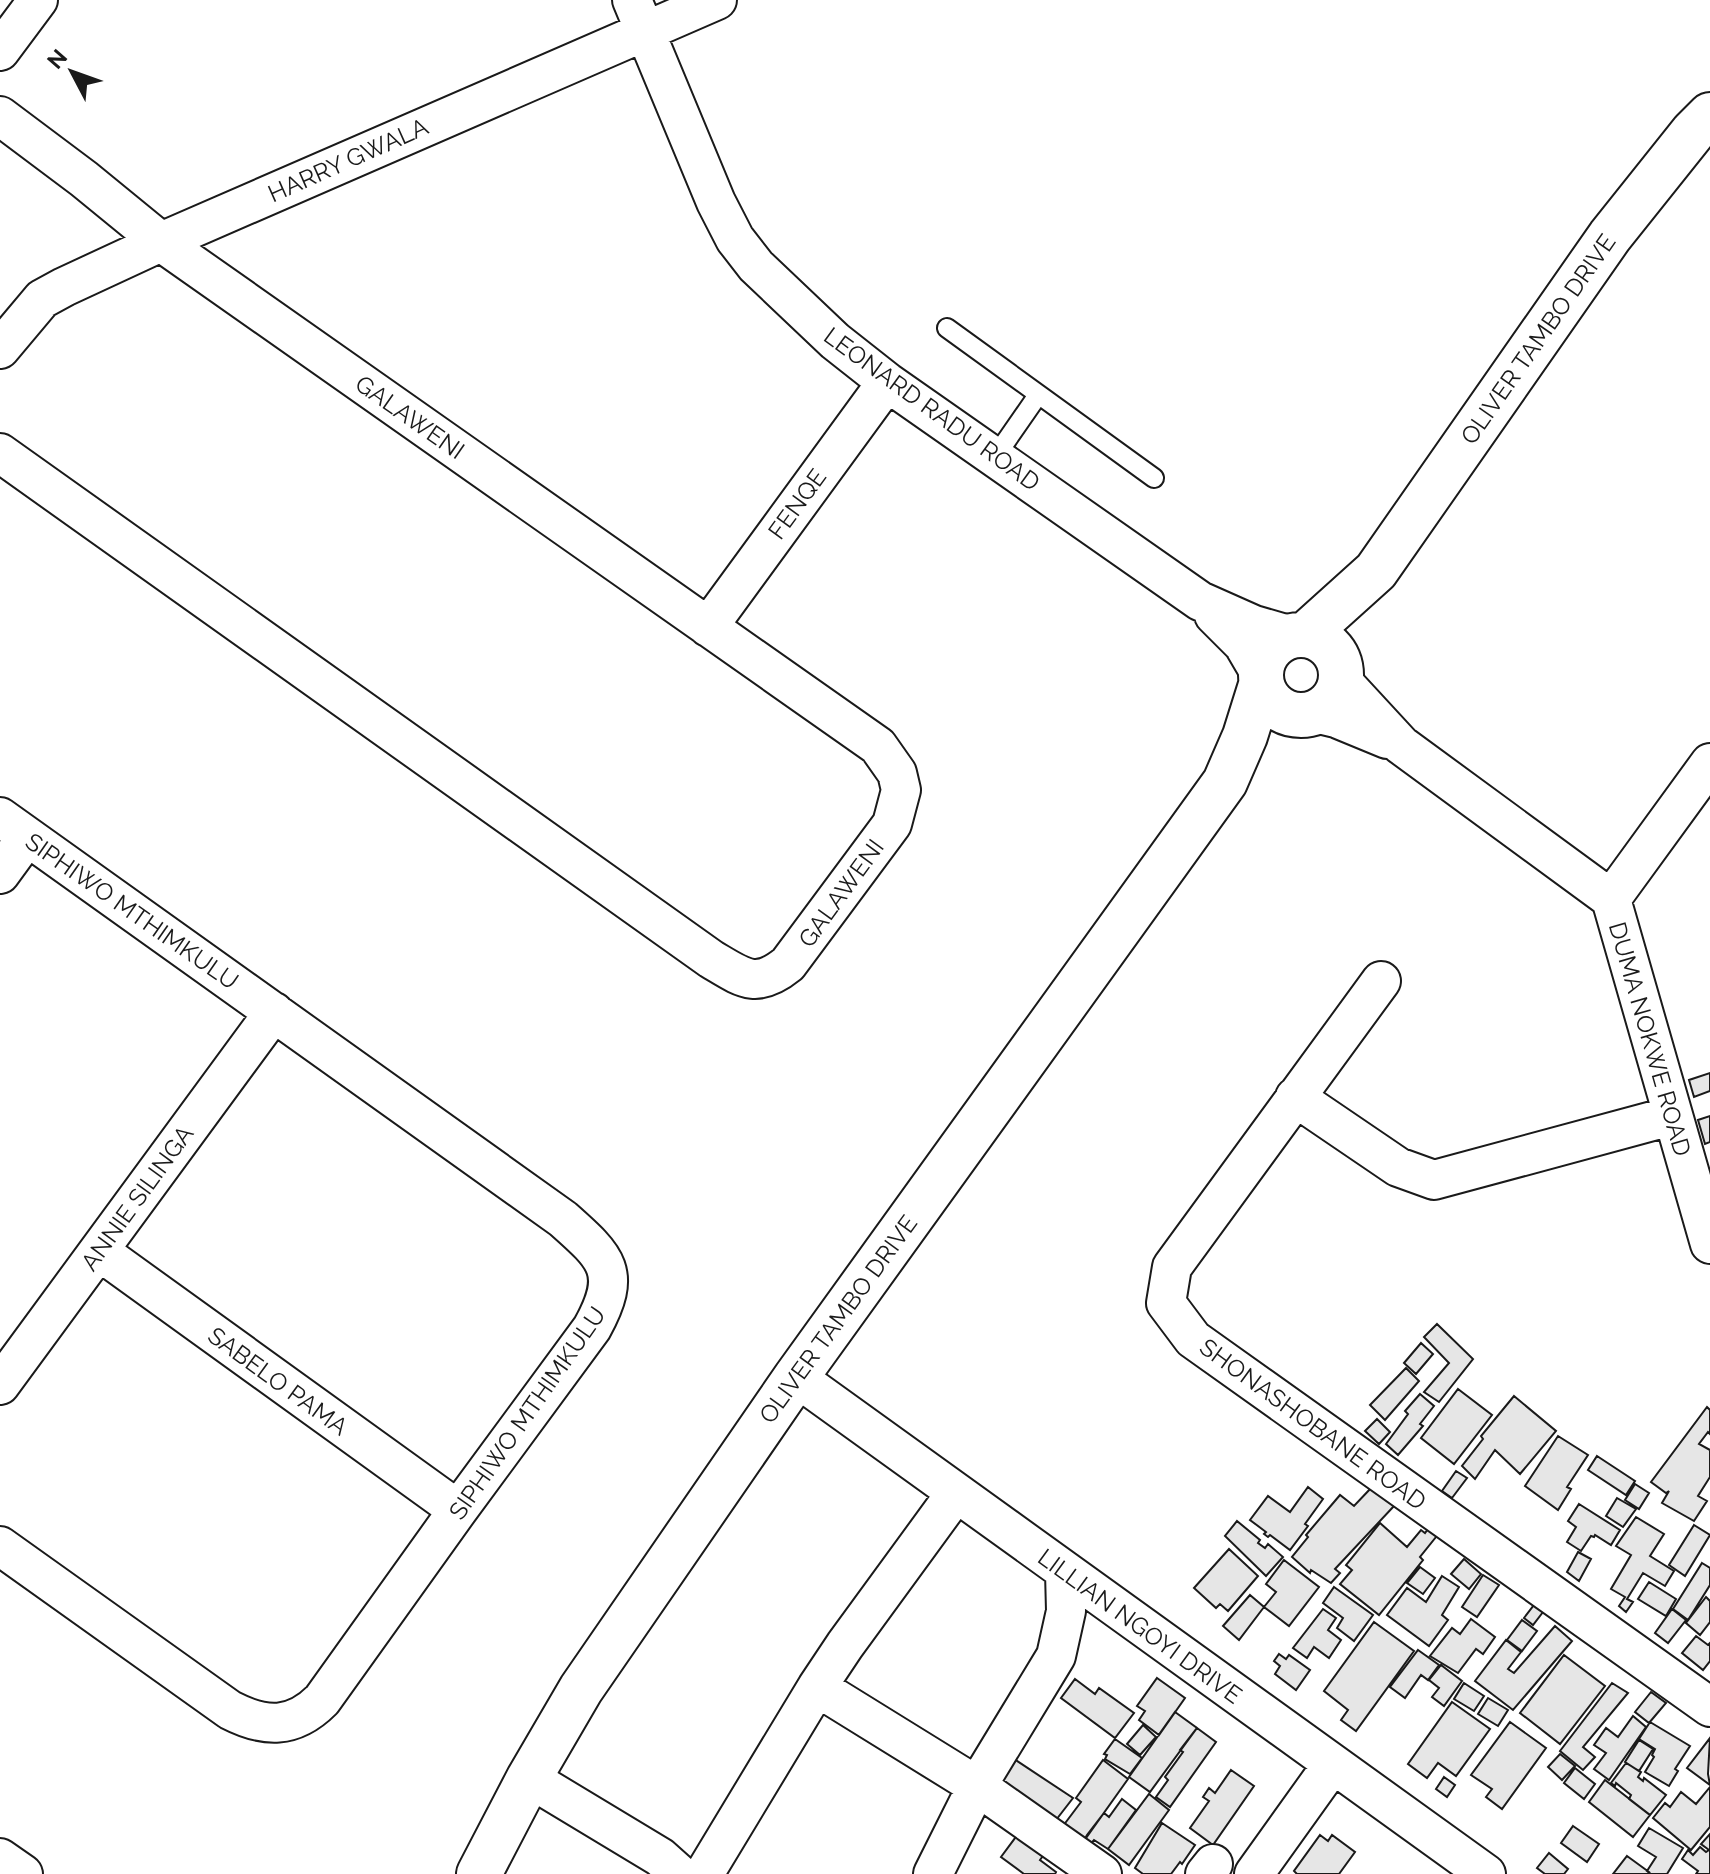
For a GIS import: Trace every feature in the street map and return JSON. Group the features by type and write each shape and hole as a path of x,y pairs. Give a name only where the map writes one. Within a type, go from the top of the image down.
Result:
{"street":[{"path":"0,51 38,0"},
{"name":"HARRY GWALA","path":"0,349 42,299 639,15 717,0"},
{"name":"LEONARD RADU ROAD","path":"639,15 716,202 735,239 756,266 835,341 887,382 1200,601 1243,644 1261,679"},
{"name":"OLIVER TAMBO DRIVE","path":"1225,782 1325,695 1376,571 1610,236 1710,115"},
{"name":"GALAWENI","path":"0,116 161,242 878,746 897,773 901,790 892,824 788,964 773,976 760,981 737,975 0,453"},
{"name":"FENQE","path":"708,627 887,382"},
{"name":"OLIVER TAMBO DRIVE","path":"1299,636 1376,571"},
{"name":"LEONARD RADU ROAD","path":"1200,601 1254,625 1299,636"},
{"path":"1299,636 1329,645 1325,695 1288,714 1276,708 1266,697 1261,679 1263,660 1280,640 1299,636"},
{"name":"OLIVER TAMBO DRIVE","path":"479,1874 529,1778 581,1689 796,1377 1225,782 1245,736 1261,679"},
{"name":"DUMA NOKWE ROAD","path":"1325,695 1401,745 1611,899 1710,1244"},
{"path":"1611,899 1710,763"},
{"path":"0,874 14,827"},
{"name":"SIPHIWO MTHIMKULU","path":"0,1546 230,1710 248,1719 282,1724 310,1712 322,1700 592,1328 607,1302 610,1278 602,1258 563,1219 14,827"},
{"name":"SHONASHOBANE ROAD","path":"1381,981 1172,1267 1166,1303 1193,1339 1710,1707"},
{"name":"ANNIE SILINGA","path":"0,1385 274,1012"},
{"path":"1295,1097 1398,1167 1434,1180 1671,1116"},
{"name":"SABELO PAMA","path":"99,1251 458,1510"},
{"name":"LILLIAN NGOYI DRIVE","path":"796,1377 1486,1874"},
{"path":"704,1874 817,1687 956,1493"},
{"path":"933,1874 977,1786 1056,1656 1066,1611 1065,1572"},
{"path":"817,1687 977,1786 1102,1874"},
{"path":"1254,1874 1332,1765"},
{"path":"529,1778 660,1857 679,1874"},
{"path":"0,1858 23,1874"}],"lane":[{"path":"947,328 1154,478"},
{"path":"995,457 1038,395"}],"building":[{"path":"1710,1073 1710,1091 1694,1097 1689,1080"},
{"path":"1710,1116 1710,1142 1705,1144 1698,1120"},
{"path":"1437,1324 1473,1359 1439,1402 1424,1392 1449,1363 1424,1337"},
{"path":"1421,1343 1433,1354 1416,1374 1404,1363"},
{"path":"1406,1368 1419,1381 1385,1420 1370,1405"},
{"path":"1458,1389 1492,1415 1454,1464 1421,1438"},
{"path":"1420,1394 1434,1406 1420,1424 1423,1426 1398,1455 1386,1444 1408,1414 1405,1411"},
{"path":"1514,1396 1556,1431 1520,1474 1495,1450 1475,1479 1462,1466 1483,1439 1481,1436"},
{"path":"1707,1407 1710,1410 1710,1434 1708,1432 1699,1444 1710,1450 1710,1477 1698,1496 1707,1501 1694,1521 1662,1503 1669,1491 1666,1493 1651,1482"},
{"path":"1377,1419 1390,1432 1379,1444 1365,1431"},
{"path":"1558,1436 1588,1455 1567,1487 1571,1489 1558,1510 1525,1486"},
{"path":"1597,1456 1635,1481 1626,1495 1588,1470"},
{"path":"1456,1471 1467,1478 1452,1498 1442,1491"},
{"path":"1635,1484 1649,1493 1639,1509 1625,1500"},
{"path":"1308,1487 1323,1499 1290,1550 1264,1534 1266,1532 1250,1520 1268,1496 1290,1512"},
{"path":"1372,1487 1394,1506 1335,1569 1340,1573 1331,1583 1311,1570 1310,1573 1292,1557 1340,1495 1354,1506"},
{"path":"1617,1498 1636,1509 1623,1527 1606,1516"},
{"path":"1579,1504 1620,1530 1611,1545 1595,1535 1581,1551 1567,1542 1576,1527 1568,1521"},
{"path":"1636,1517 1664,1534 1650,1556 1674,1571 1665,1586 1643,1573 1627,1599 1633,1602 1626,1612 1619,1606 1625,1597 1611,1589 1631,1555 1616,1546"},
{"path":"1237,1521 1260,1540 1258,1543 1265,1548 1268,1544 1283,1557 1266,1576 1225,1536"},
{"path":"1380,1523 1407,1547 1421,1530 1425,1533 1431,1525 1440,1532 1420,1557 1423,1560 1379,1615 1340,1584 1352,1570 1346,1565"},
{"path":"1694,1525 1710,1535 1685,1576 1669,1565"},
{"path":"1229,1549 1258,1576 1228,1611 1220,1604 1216,1608 1194,1588"},
{"path":"1578,1552 1591,1559 1579,1581 1567,1572"},
{"path":"1464,1559 1481,1574 1469,1589 1451,1574"},
{"path":"1284,1560 1319,1587 1289,1626 1264,1607 1276,1592 1266,1584"},
{"path":"1702,1563 1710,1568 1710,1585 1688,1620 1673,1609"},
{"path":"1420,1567 1435,1578 1423,1594 1407,1583"},
{"path":"1483,1575 1499,1585 1477,1617 1462,1607"},
{"path":"1442,1576 1459,1587 1442,1615 1448,1620 1429,1646 1387,1615 1407,1588 1426,1602"},
{"path":"1649,1582 1676,1599 1666,1616 1638,1599"},
{"path":"1334,1587 1373,1615 1354,1641 1337,1628 1343,1618 1323,1603"},
{"path":"1250,1595 1264,1607 1239,1640 1223,1626"},
{"path":"1706,1597 1710,1601 1710,1622 1700,1635 1686,1623"},
{"path":"1534,1605 1543,1612 1533,1625 1524,1618"},
{"path":"1323,1609 1336,1618 1328,1630 1341,1640 1329,1658 1314,1647 1307,1658 1293,1648"},
{"path":"1672,1609 1686,1620 1668,1643 1655,1633"},
{"path":"1471,1619 1495,1637 1483,1654 1476,1649 1458,1673 1430,1656 1452,1628 1460,1634"},
{"path":"1522,1620 1537,1631 1522,1651 1507,1640"},
{"path":"1374,1622 1414,1651 1356,1731 1341,1720 1348,1710 1324,1691"},
{"path":"1555,1626 1572,1641 1513,1710 1475,1681 1506,1640 1521,1652 1508,1669 1514,1673"},
{"path":"1696,1636 1708,1645 1710,1643 1710,1661 1703,1670 1682,1653"},
{"path":"1418,1650 1439,1665 1428,1680 1421,1675 1405,1698 1390,1687"},
{"path":"1279,1654 1286,1659 1289,1655 1310,1670 1296,1690 1275,1674 1280,1666 1274,1661"},
{"path":"1564,1655 1605,1686 1560,1744 1520,1713"},
{"path":"1441,1665 1462,1681 1444,1706 1432,1697 1439,1688 1429,1680"},
{"path":"1157,1678 1185,1698 1159,1735 1139,1720 1145,1711 1137,1706"},
{"path":"1075,1679 1095,1694 1099,1688 1134,1713 1115,1738 1061,1698"},
{"path":"1464,1683 1484,1696 1474,1711 1454,1699"},
{"path":"1612,1683 1628,1693 1583,1747 1595,1757 1583,1770 1560,1751"},
{"path":"1651,1692 1666,1703 1649,1723 1635,1712"},
{"path":"1488,1698 1508,1710 1498,1726 1478,1714"},
{"path":"1452,1702 1490,1729 1456,1776 1438,1763 1427,1778 1408,1764"},
{"path":"1175,1712 1197,1728 1150,1792 1129,1777"},
{"path":"1633,1716 1646,1727 1609,1780 1594,1769 1606,1753 1594,1745 1606,1728 1618,1737"},
{"path":"1510,1722 1546,1748 1502,1809 1486,1797 1492,1789 1471,1775"},
{"path":"1650,1722 1690,1746 1675,1769 1678,1771 1669,1786 1645,1772 1655,1749 1639,1739"},
{"path":"1143,1725 1156,1737 1140,1755 1127,1744"},
{"path":"1197,1728 1216,1742 1170,1807 1156,1797 1168,1780 1165,1777 1183,1752 1180,1750"},
{"path":"1710,1738 1708,1774 1710,1785 1687,1768"},
{"path":"1115,1739 1142,1758 1130,1774 1105,1759 1107,1755 1104,1754"},
{"path":"1639,1740 1653,1749 1639,1771 1625,1762"},
{"path":"1560,1754 1575,1766 1562,1780 1548,1767"},
{"path":"1008,1755 1073,1798 1056,1820 991,1778"},
{"path":"1103,1760 1128,1779 1081,1845 1060,1830 1081,1802 1076,1798"},
{"path":"1626,1763 1641,1772 1638,1777 1643,1781 1644,1778 1666,1795 1650,1815 1629,1799 1631,1795 1616,1783 1615,1786 1611,1783"},
{"path":"1575,1768 1595,1784 1584,1799 1564,1783"},
{"path":"1231,1770 1254,1786 1213,1845 1190,1828 1209,1801 1203,1797 1209,1788 1215,1793"},
{"path":"1444,1777 1455,1785 1447,1797 1436,1789"},
{"path":"1605,1780 1650,1815 1633,1837 1589,1802"},
{"path":"1710,1787 1710,1827 1691,1850 1653,1818 1665,1803 1670,1807 1681,1792 1696,1804"},
{"path":"1149,1794 1169,1810 1129,1865 1108,1849"},
{"path":"1122,1799 1136,1810 1108,1849 1094,1840 1087,1848 1082,1844 1087,1835 1104,1813 1109,1817"},
{"path":"1162,1823 1195,1845 1171,1874 1143,1874 1135,1868"},
{"path":"1573,1826 1599,1844 1587,1862 1561,1843"},
{"path":"1649,1828 1683,1848 1667,1874 1647,1871 1656,1857 1638,1846"},
{"path":"1021,1830 1048,1849 1040,1860 1055,1874 1024,1874 1001,1857"},
{"path":"1710,1834 1710,1874 1696,1874 1698,1871 1682,1859 1688,1850 1693,1855 1700,1847 1706,1852 1709,1850 1701,1844"},
{"path":"1320,1835 1328,1841 1332,1835 1355,1852 1339,1874 1297,1874 1294,1871"},
{"path":"1549,1853 1568,1869 1564,1874 1545,1874 1537,1868"},
{"path":"1627,1856 1649,1872 1648,1874 1613,1874"}]}
